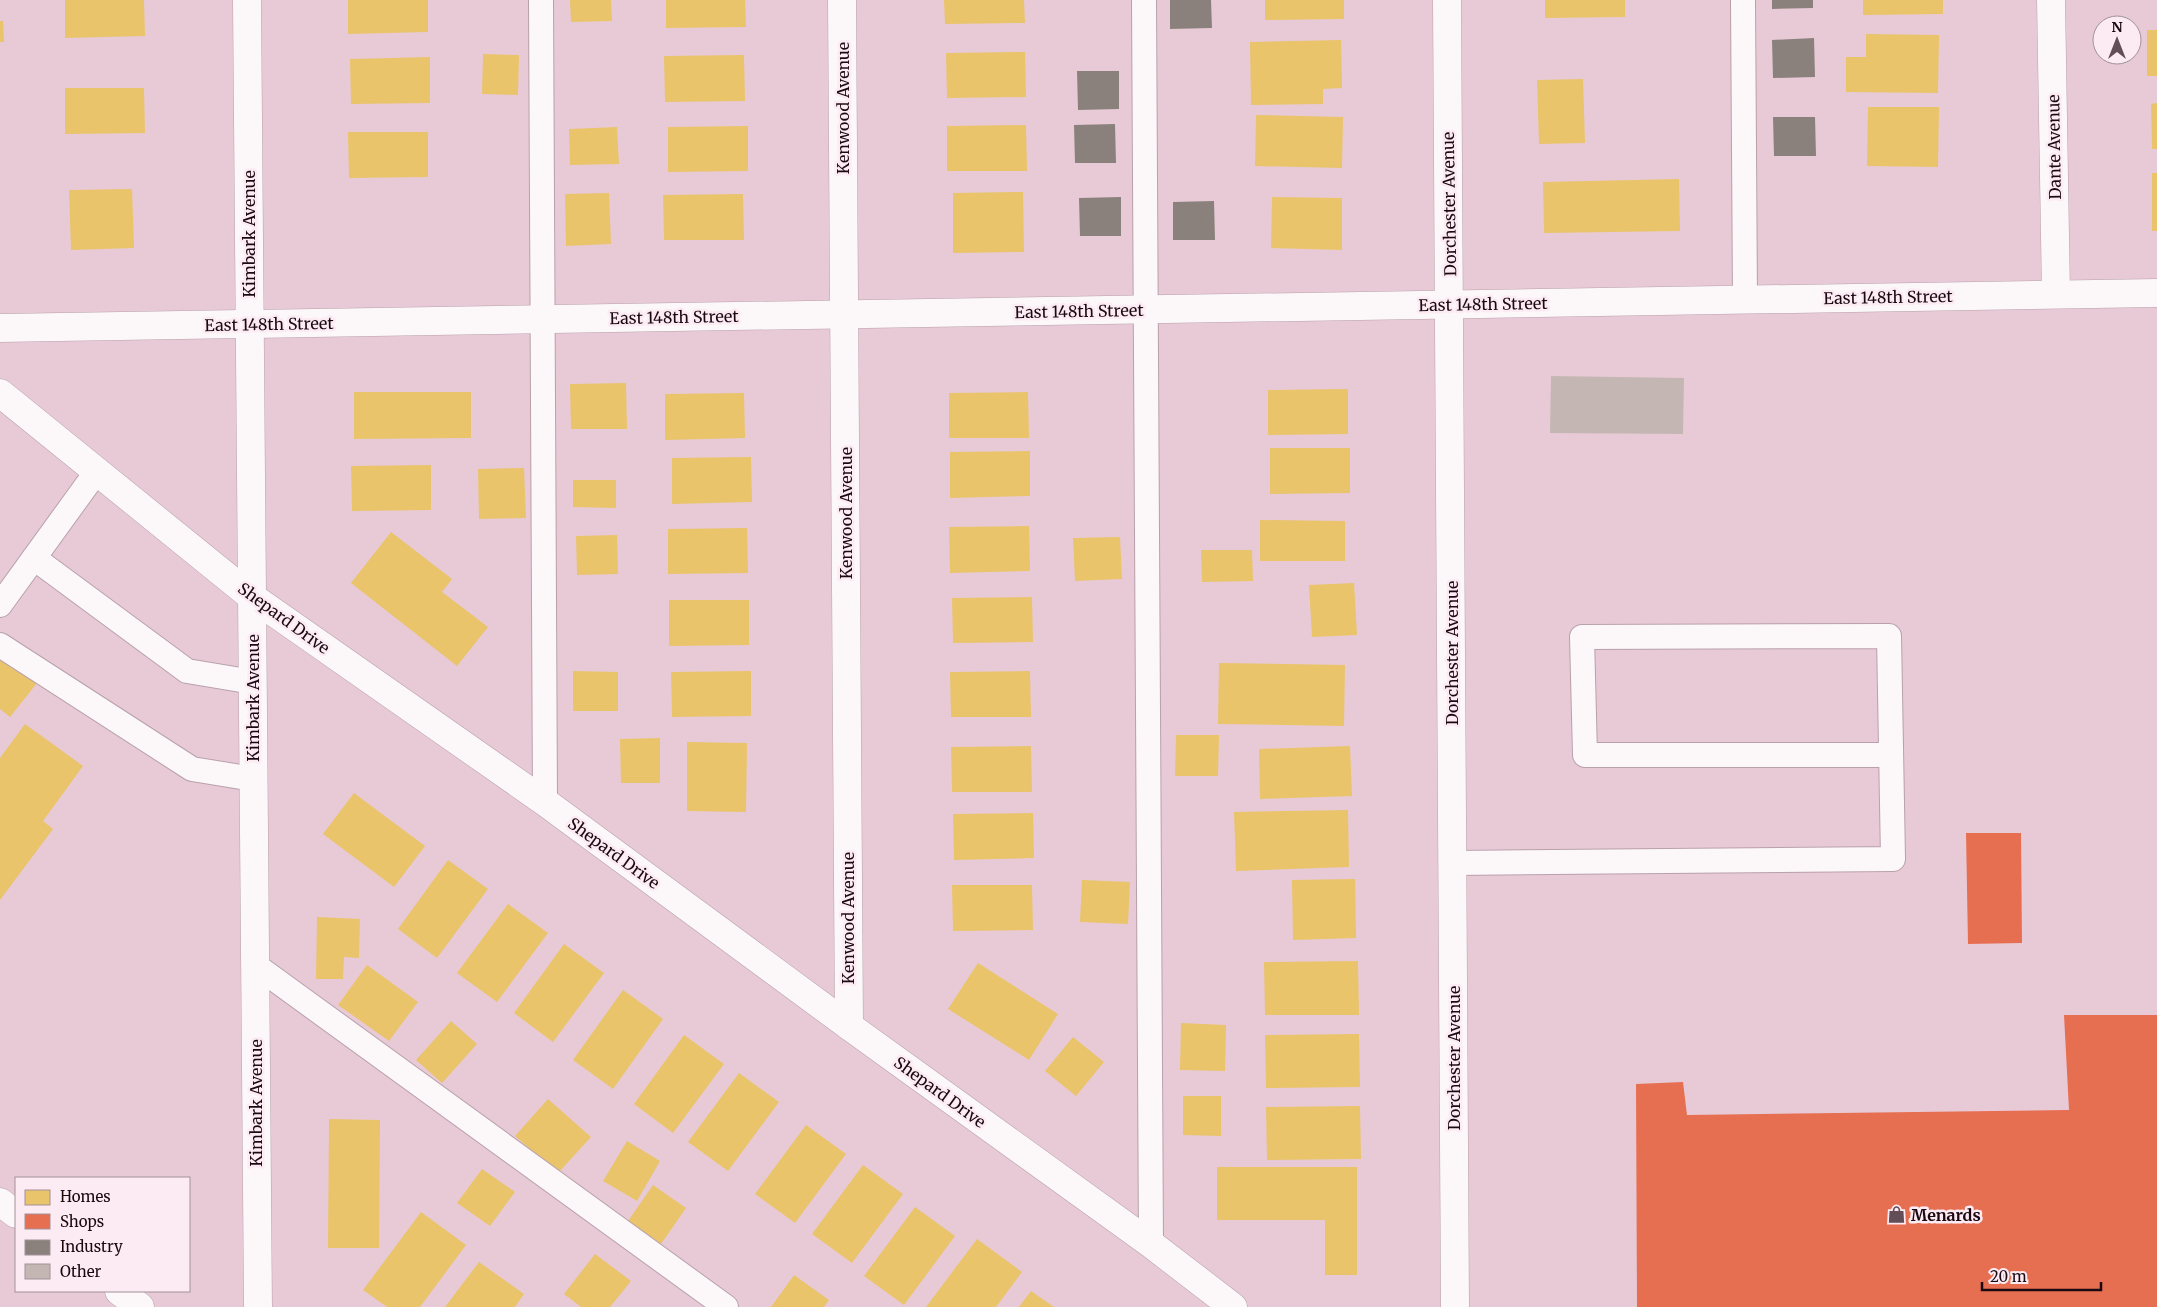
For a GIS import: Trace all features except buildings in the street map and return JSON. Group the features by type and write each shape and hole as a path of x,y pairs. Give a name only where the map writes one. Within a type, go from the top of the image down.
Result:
{"street":[{"name":"Kimbark Avenue","path":"247,0 258,1307"},
{"name":"Kenwood Avenue","path":"842,0 849,1026"},
{"name":"Dorchester Avenue","path":"1447,0 1455,1307"},
{"name":"Dante Avenue","path":"2051,0 2056,294"},
{"name":"East 148th Street","path":"0,328 2157,293"},
{"name":"Shepard Drive","path":"0,393 252,597 545,802 849,1026 1151,1244 1233,1307"},
{"path":"0,1202 15,1213"},
{"path":"120,1292 140,1307"}],"lane":[{"path":"541,0 545,802"},
{"path":"1144,0 1151,1244"},
{"path":"1743,0 1745,300"},
{"path":"0,605 97,471"},
{"path":"34,558 187,671 253,682"},
{"path":"1453,863 1893,859 1890,636 1582,637 1585,755 1891,755"},
{"path":"0,646 192,769 253,779"},
{"path":"255,966 726,1307"}],"place":[{"name":"Menards","path":"1897,1215"}]}
